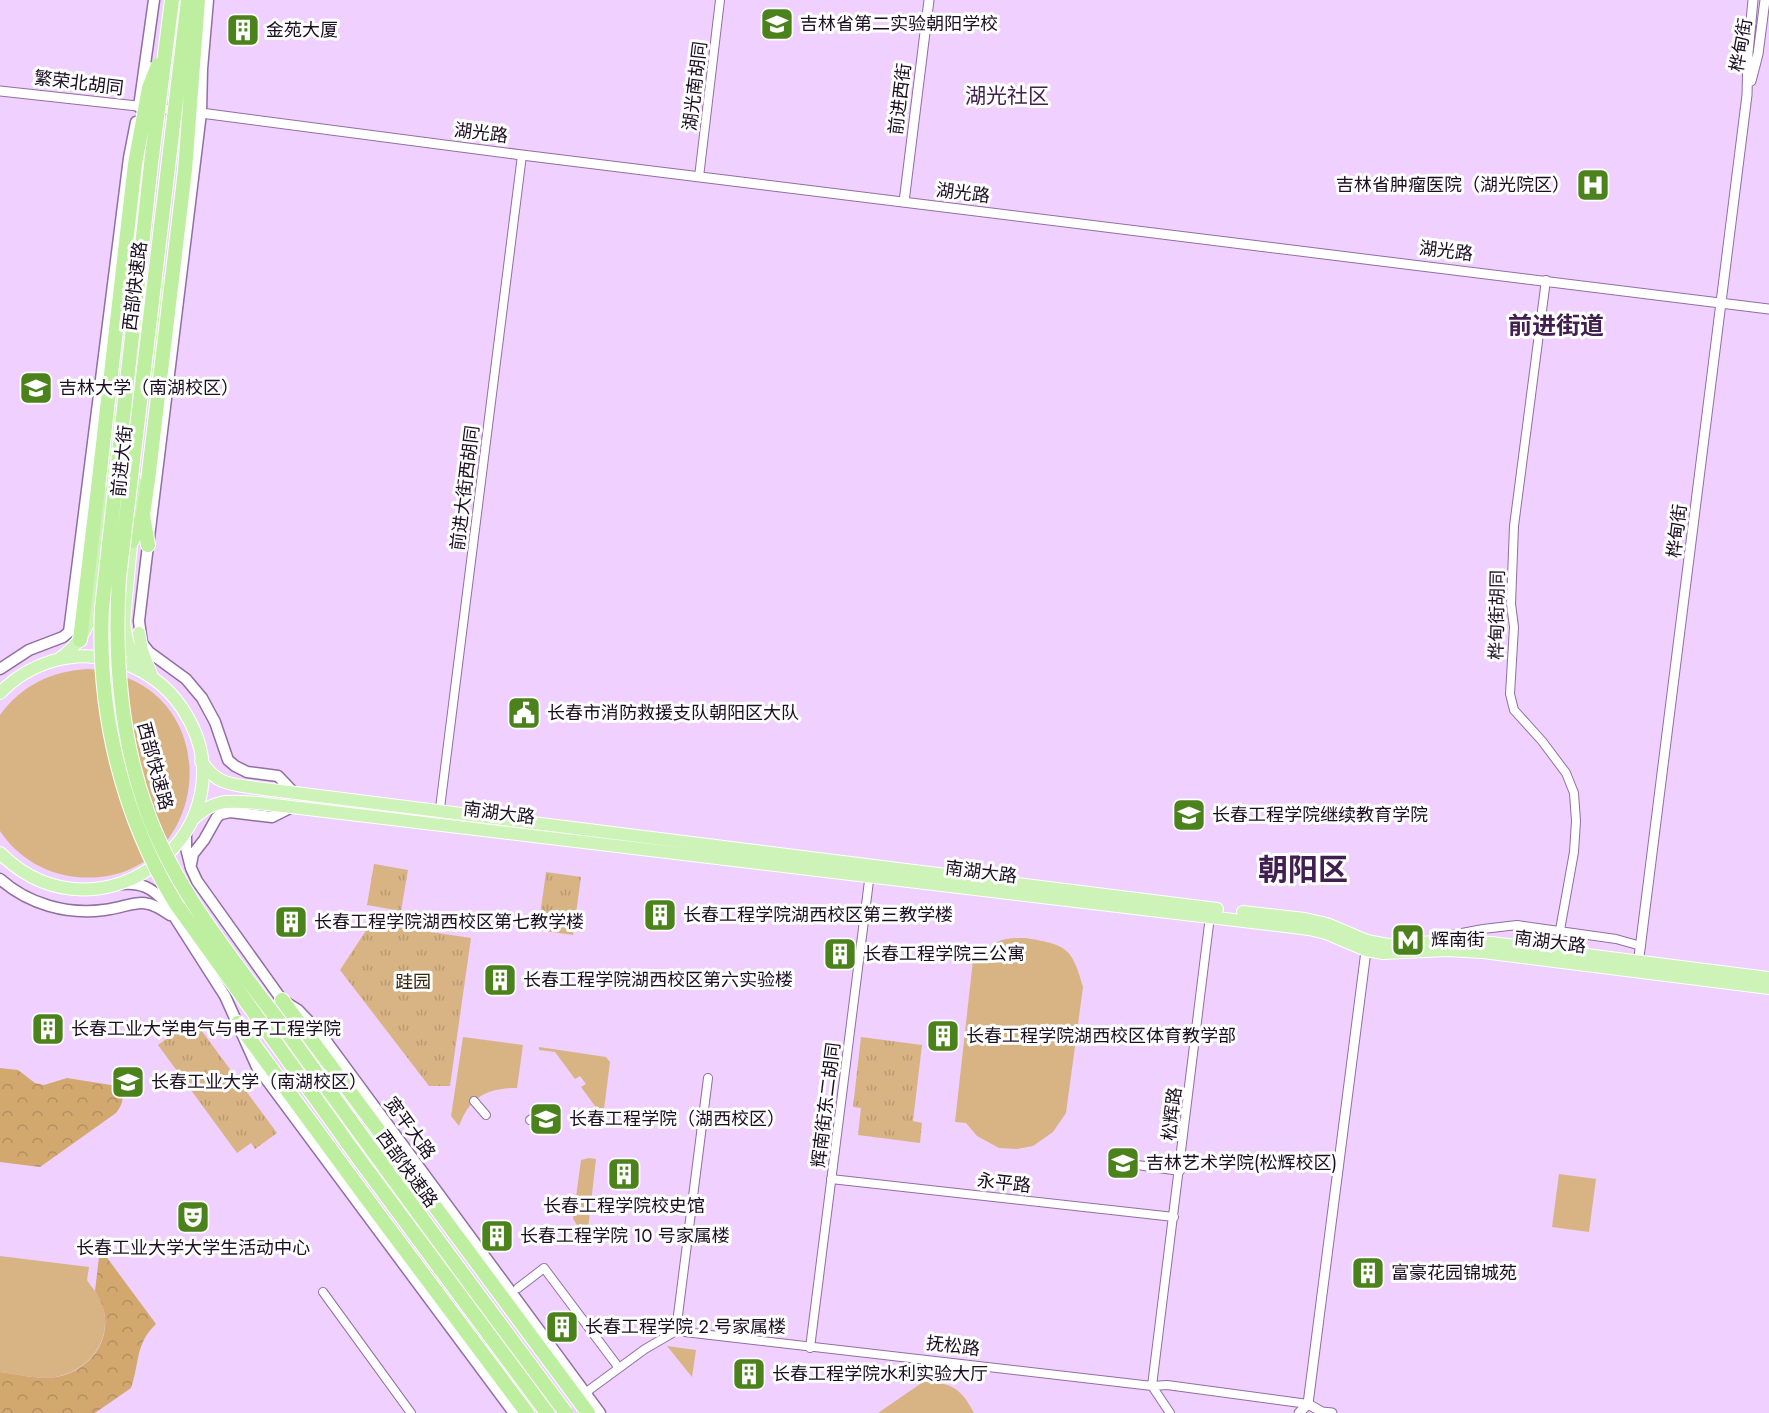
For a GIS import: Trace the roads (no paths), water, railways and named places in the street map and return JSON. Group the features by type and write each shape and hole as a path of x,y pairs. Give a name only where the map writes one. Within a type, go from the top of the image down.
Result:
{"highway":[{"name":"西部快速路","path":"171,0 102,608 100,641 104,689 110,730 123,785 135,822 162,881 176,904 359,1159 547,1413"},
{"name":"西部快速路","path":"190,0 118,578 117,651 127,738 138,784 162,847 190,897 371,1151 566,1413"},
{"path":"132,541 143,515 148,480 183,181 198,0"},
{"path":"80,640 135,164 149,88 166,40"},
{"path":"143,515 148,545"},
{"path":"282,1000 588,1413"},
{"path":"238,1023 527,1413"}],"main road":[{"name":"前进大街","path":"0,669 29,650 63,637 69,632 129,158 139,107 154,0"},
{"name":"前进大街","path":"59,659 71,651 80,640 93,610 154,108 171,0"},
{"name":"前进大街","path":"148,675 131,655 124,621 190,0"},
{"name":"前进大街","path":"139,627 201,113 208,0"},
{"path":"139,627 148,675"},
{"path":"139,627 142,643 149,652 186,679 202,698 215,722 228,760 247,772 278,776 294,793"},
{"path":"0,693 25,673 59,659 84,656 102,658 120,662 148,675 172,694 186,714 196,737 201,761 201,791 189,826 163,860 143,874 121,884"},
{"name":"南湖大路","path":"201,761 209,773 218,780 439,818"},
{"name":"南湖大路","path":"189,826 205,808 231,801 439,818 870,871 1309,929 1383,953 1483,951 1769,978"},
{"path":"191,868 193,854 204,840 216,817 221,814 230,812 272,817 293,807"},
{"name":"宽平大路","path":"189,826 186,848 197,881 282,1000 298,1010 321,1034 600,1413"},
{"path":"0,853 6,862 37,879 60,887 91,889 133,882 156,891 225,996 257,1067 514,1413"},
{"name":"南湖大路","path":"870,871 1305,920 1327,924 1366,946 1450,941 1492,943 1769,988"},
{"path":"0,879 28,899 58,908 88,912 148,902 177,920"}],"street":[{"name":"湖光南胡同","path":"699,177 720,0"},
{"name":"前进西街","path":"904,202 929,0"},
{"name":"桦甸街","path":"1748,95 1748,53 1753,0"},
{"name":"桦甸街","path":"1638,966 1748,95 1758,54 1765,0"},
{"name":"繁荣北胡同","path":"0,90 154,108"},
{"name":"湖光路","path":"154,108 1769,309"},
{"name":"前进大街西胡同","path":"439,818 522,155"},
{"name":"桦甸街胡同","path":"1546,280 1514,526 1511,604 1514,627 1510,694 1514,710 1542,741 1566,773 1574,793 1576,821 1574,852 1560,930"},
{"name":"辉南街东二胡同","path":"810,1348 831,1179 837,1165 870,871"},
{"name":"松辉路","path":"1152,1386 1210,916"},
{"path":"1415,944 1483,929 1517,925 1616,939 1641,946"},
{"path":"1299,1413 1308,1404 1366,946"},
{"path":"585,1393 645,1349 676,1331 708,1078"},
{"path":"474,1101 486,1115"},
{"path":"530,1120 545,1110"},
{"path":"1116,1162 1180,1171"},
{"name":"永平路","path":"831,1179 1174,1217"},
{"path":"518,1288 544,1268 619,1368"},
{"path":"323,1292 411,1413"},
{"name":"抚松路","path":"676,1331 1152,1386 1167,1385 1308,1404 1321,1412 1332,1413"},
{"path":"1152,1386 1170,1413"}],"place":[{"name":"吉林省第二实验朝阳学校","path":"777,24"},
{"name":"金苑大厦","path":"243,30"},
{"name":"吉林省肿瘤医院（湖光院区）","path":"1593,185"},
{"name":"吉林大学（南湖校区）","path":"36,388"},
{"name":"长春市消防救援支队朝阳区大队","path":"524,713"},
{"name":"长春工程学院继续教育学院","path":"1189,815"},
{"name":"长春工程学院湖西校区第三教学楼","path":"660,915"},
{"name":"长春工程学院湖西校区第七教学楼","path":"291,922"},
{"name":"辉南街","path":"1408,940"},
{"name":"长春工程学院三公寓","path":"840,954"},
{"name":"长春工程学院湖西校区第六实验楼","path":"500,980"},
{"name":"长春工业大学电气与电子工程学院","path":"48,1029"},
{"name":"长春工程学院湖西校区体育教学部","path":"943,1036"},
{"name":"长春工业大学（南湖校区）","path":"128,1082"},
{"name":"长春工程学院（湖西校区）","path":"546,1119"},
{"name":"吉林艺术学院(松辉校区)","path":"1123,1163"},
{"name":"长春工程学院校史馆","path":"624,1174"},
{"name":"长春工业大学大学生活动中心","path":"193,1217"},
{"name":"长春工程学院 10 号家属楼","path":"497,1236"},
{"name":"富豪花园锦城苑","path":"1368,1273"},
{"name":"长春工程学院 2 号家属楼","path":"562,1327"},
{"name":"长春工程学院水利实验大厅","path":"749,1374"}],"district":[{"name":"湖光社区","path":"1007,96"},
{"name":"前进街道","path":"1556,325"},
{"name":"朝阳区","path":"1303,869"}],"park label":[{"name":"跬园","path":"413,982"}]}
